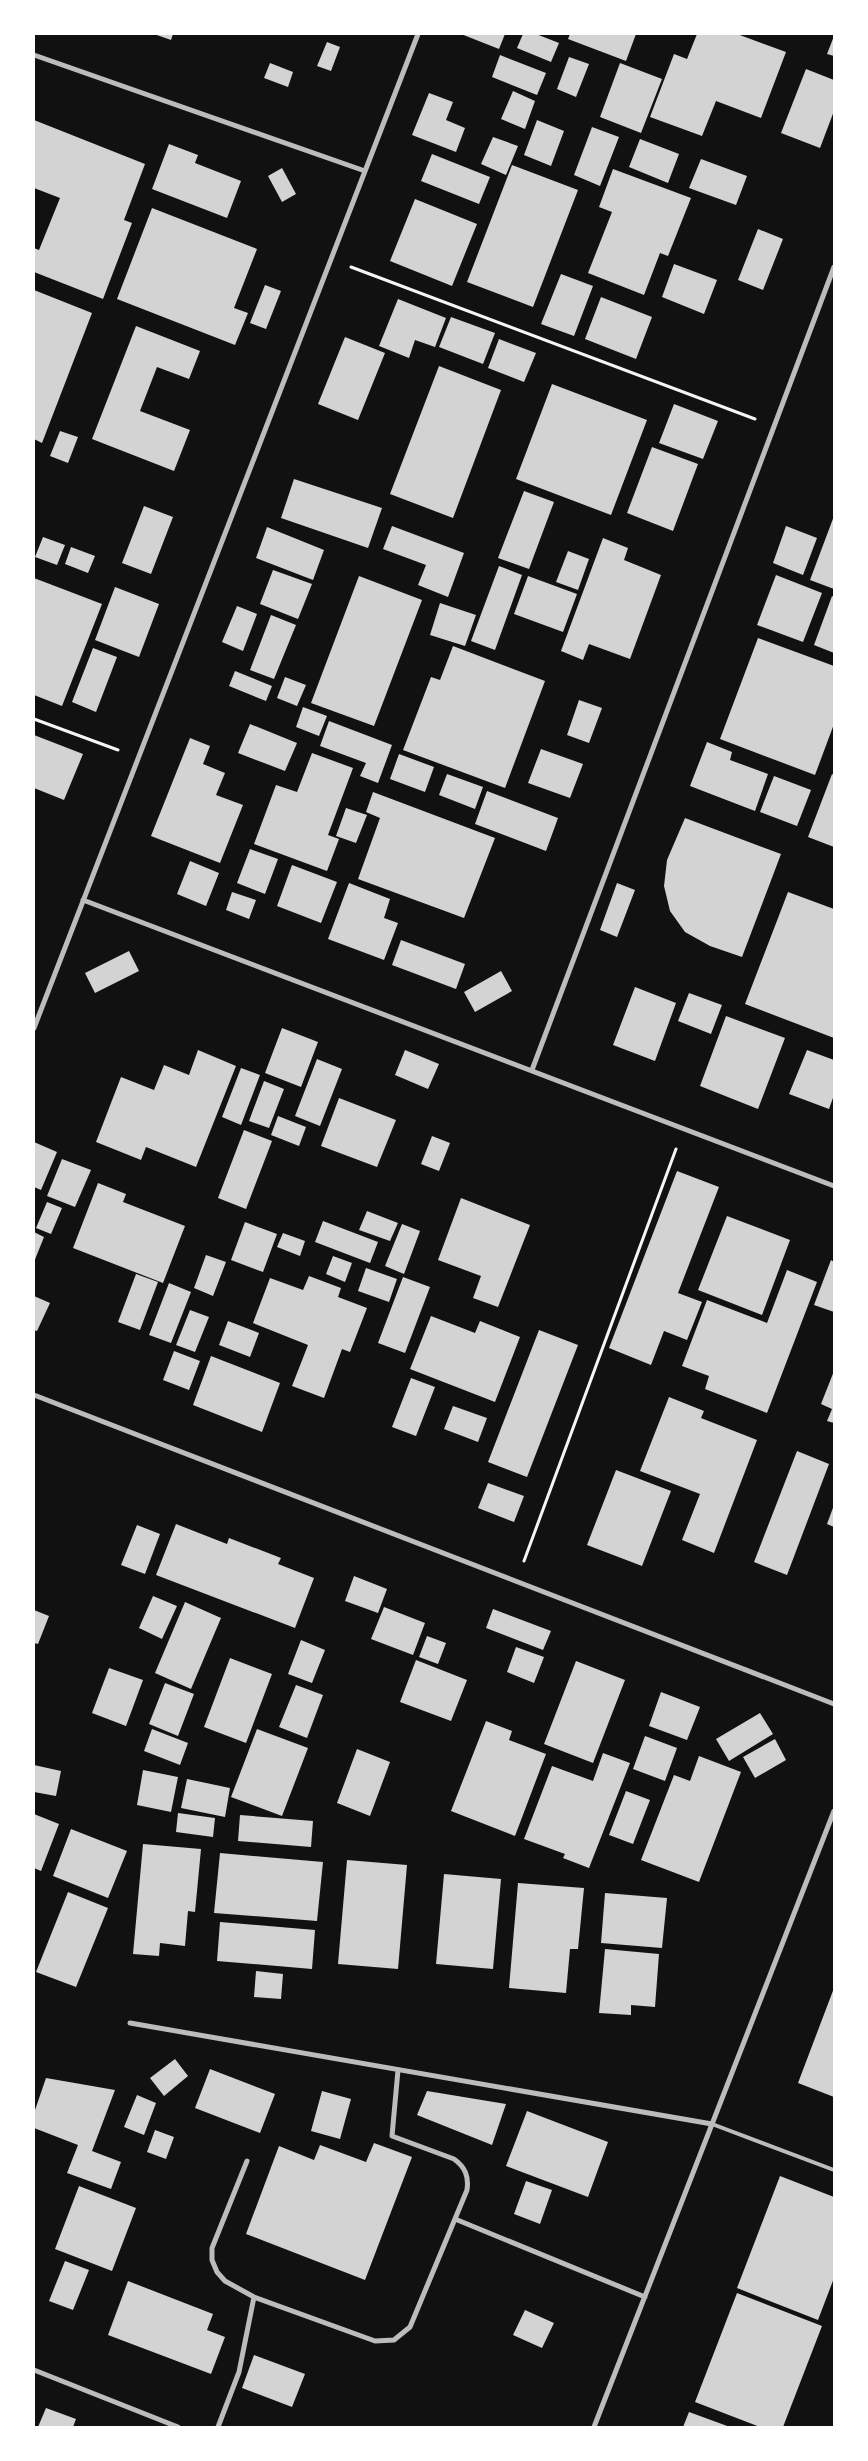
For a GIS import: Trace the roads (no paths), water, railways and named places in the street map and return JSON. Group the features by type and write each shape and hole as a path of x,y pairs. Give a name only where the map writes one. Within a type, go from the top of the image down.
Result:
{"street":[{"path":"34,1028 418,34"},
{"path":"34,55 365,171"},
{"path":"532,1070 834,268"},
{"path":"83,900 834,1186"},
{"path":"34,1395 834,1704"},
{"path":"594,2427 834,1811"},
{"path":"130,2024 712,2124"},
{"path":"246,2160 212,2248 212,2260 217,2272 225,2281 254,2297 375,2342 394,2340 410,2328 455,2219 468,2181 461,2164 454,2159 392,2136 398,2070"},
{"path":"455,2219 645,2297"},
{"path":"218,2427 239,2372 254,2297"},
{"path":"34,2370 178,2427"}],"lane":[{"path":"712,2124 834,2170"}]}
